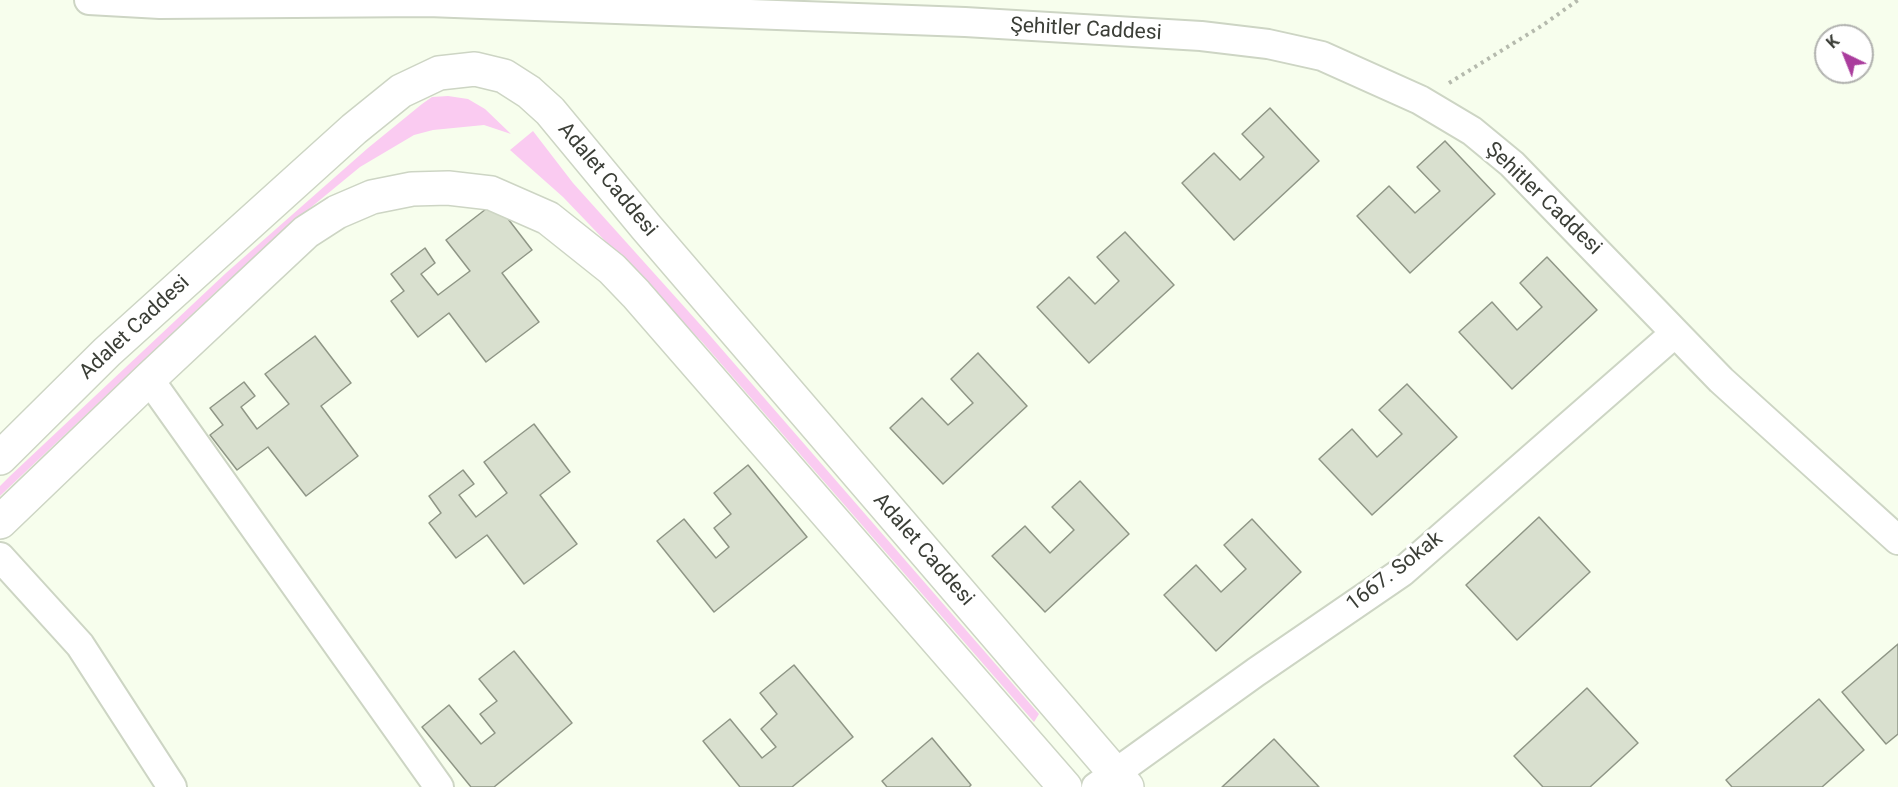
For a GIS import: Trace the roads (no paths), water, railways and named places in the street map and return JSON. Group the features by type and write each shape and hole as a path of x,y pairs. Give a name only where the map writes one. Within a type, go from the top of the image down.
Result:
{"street":[{"name":"Şehitler Caddesi","path":"89,0 160,4 428,2 964,22 1201,36 1268,44 1322,56 1420,100 1472,131 1512,164 1561,212 1674,334 1721,380 1898,540"},
{"name":"Adalet Caddesi","path":"0,458 107,352 354,129 401,91 439,73 475,69 504,76 529,92 550,111 1113,783"},
{"path":"0,522 306,232 337,212 372,197 412,189 448,188 491,193 548,218 612,269 1065,787"},
{"name":"1667. Sokak","path":"1113,783 1256,672 1402,572 1674,334"},
{"path":"149,379 439,787"},
{"path":"0,557 80,645 172,787"}]}
